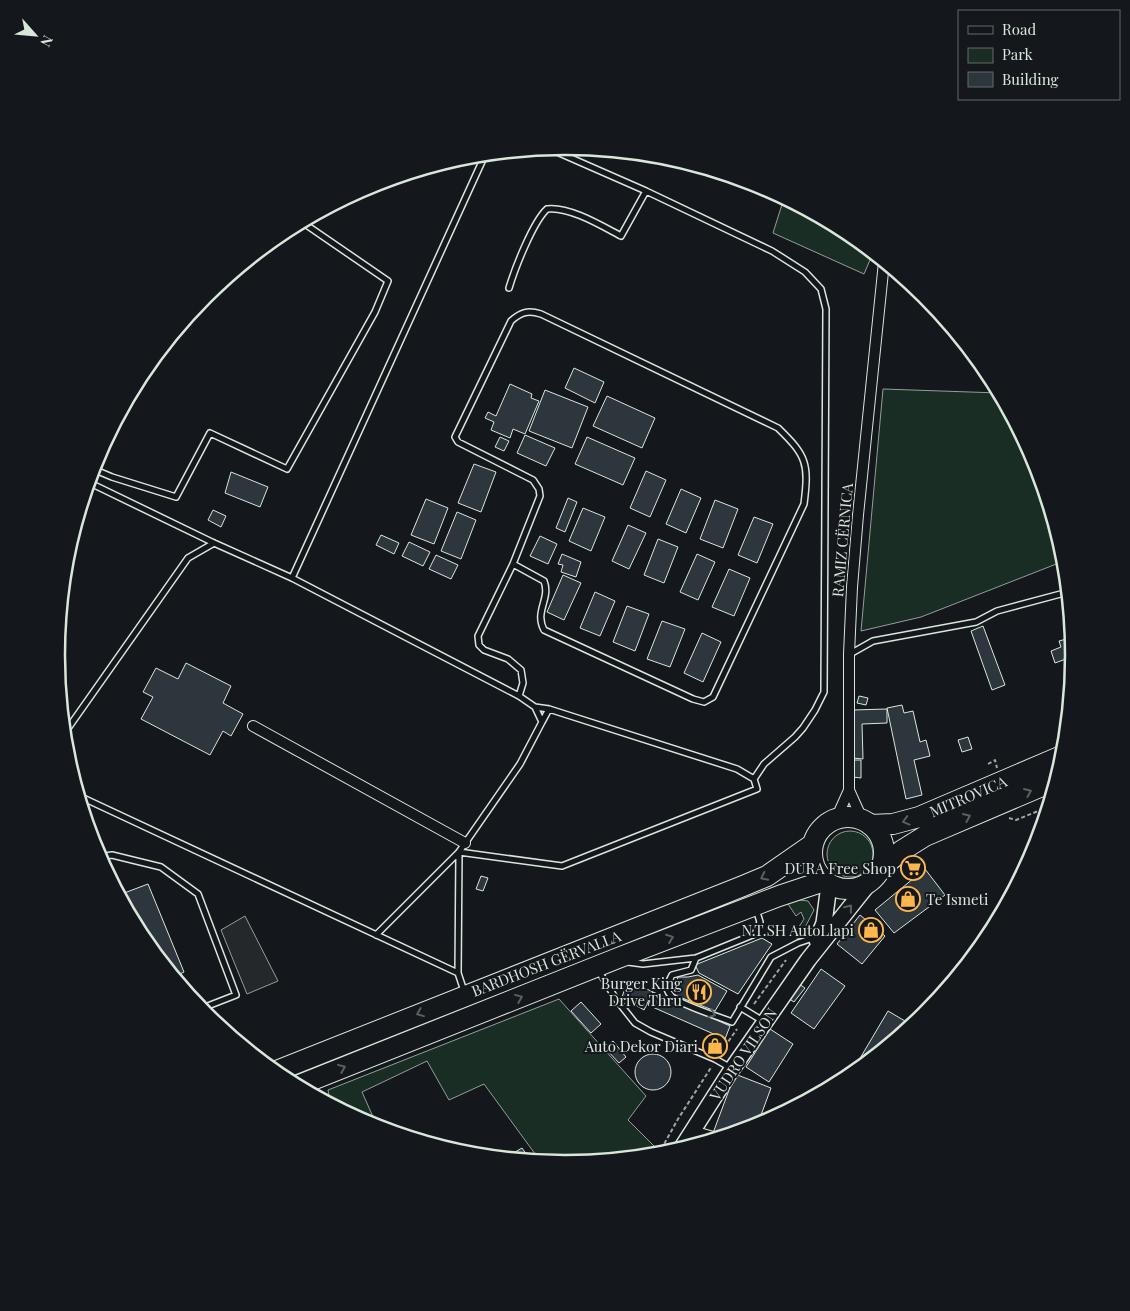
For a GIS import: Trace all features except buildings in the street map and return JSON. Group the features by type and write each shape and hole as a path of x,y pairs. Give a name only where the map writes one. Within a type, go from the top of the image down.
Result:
{"highway":[{"name":"MITROVICA","path":"866,823 893,824 919,817 1054,759"},
{"name":"MITROVICA","path":"875,875 901,850 925,836 1048,783"},
{"path":"854,818 866,823 878,833 883,844 884,856 875,875 861,887 850,890 840,889 827,883 818,874 811,854 818,833 836,819 854,818"},
{"name":"BARDHOSH GËRVALLA","path":"305,1082 470,1006 767,876 813,844"},
{"name":"BARDHOSH GËRVALLA","path":"284,1069 470,1006 597,967 755,906 827,883"}],"main road":[{"path":"808,960 875,875"},
{"path":"808,960 819,936 826,913 827,883"},
{"name":"VUDRO VILSON","path":"687,1140 732,1069 808,960"}],"street":[{"name":"RAMIZ CËRNICA","path":"836,819 849,790 849,654 858,515 883,270"},
{"path":"253,726 466,843"},
{"path":"849,790 866,823"},
{"path":"692,1131 705,1135"}],"lane":[{"path":"564,155 646,191 772,251 805,272 821,289 826,309 824,692 803,728 764,764 754,778"},
{"path":"292,578 481,163"},
{"path":"509,288 539,219 547,209 561,210 576,215 621,236 646,191"},
{"path":"100,471 112,477 176,497 210,434 287,469 375,312 388,281 308,226"},
{"path":"513,564 544,581 546,594 540,622 544,630 693,699 704,702 713,697 722,683 804,504 807,474 803,457 796,445 778,428 541,314 530,311 524,312 511,321 456,437 458,442 533,480 540,489 540,496 513,564 478,636 479,645 484,650 508,659 521,670 523,682 519,696"},
{"path":"95,486 214,543 292,578 519,696 536,707 549,709 737,769 754,778 757,789 562,866 459,852"},
{"path":"70,726 188,558 214,543"},
{"path":"849,654 873,641 976,622 997,611 1061,594"},
{"path":"536,707 542,722"},
{"path":"376,935 466,843 520,764 549,709"},
{"path":"87,800 458,974"},
{"path":"459,852 458,974 470,1006"},
{"path":"107,856 112,855 161,867 198,894 236,995 208,1006"},
{"path":"618,958 627,962 643,964 696,958 755,934 760,922 755,906"},
{"path":"696,958 691,970 672,975 666,986 667,991 671,996 682,1002 732,1022 771,956 798,943 819,936"},
{"path":"597,967 616,999 635,1023 732,1069"},
{"path":"740,1007 764,1022"}],"path":[{"path":"1009,818 1016,820 1040,810"}],"green space":[{"path":"782,205 815,222 870,260 864,274 773,233"},
{"path":"883,389 990,393 1027,464 1048,526 1056,564 921,617 861,631"},
{"path":"845,831 855,831 869,841 873,854 869,867 863,873 855,877 845,877 831,867 827,859 827,849 837,835"},
{"path":"792,899 808,901 814,910 799,939 793,936 804,919 801,912 796,916 786,901"},
{"path":"559,999 646,1096 628,1120 655,1147 565,1156 535,1154 484,1084 449,1100 427,1061 362,1092 373,1117 329,1096 328,1090"}],"shaded area":[{"path":"245,916 278,981 247,994 221,930"}],"place":[{"name":"DURA Free Shop","path":"913,868"},
{"name":"Te Ismeti","path":"908,899"},
{"name":"N.T.SH AutoLlapi","path":"871,930"},
{"name":"Burger King Drive Thru","path":"699,992"},
{"name":"Auto Dekor Diari","path":"715,1046"}]}
